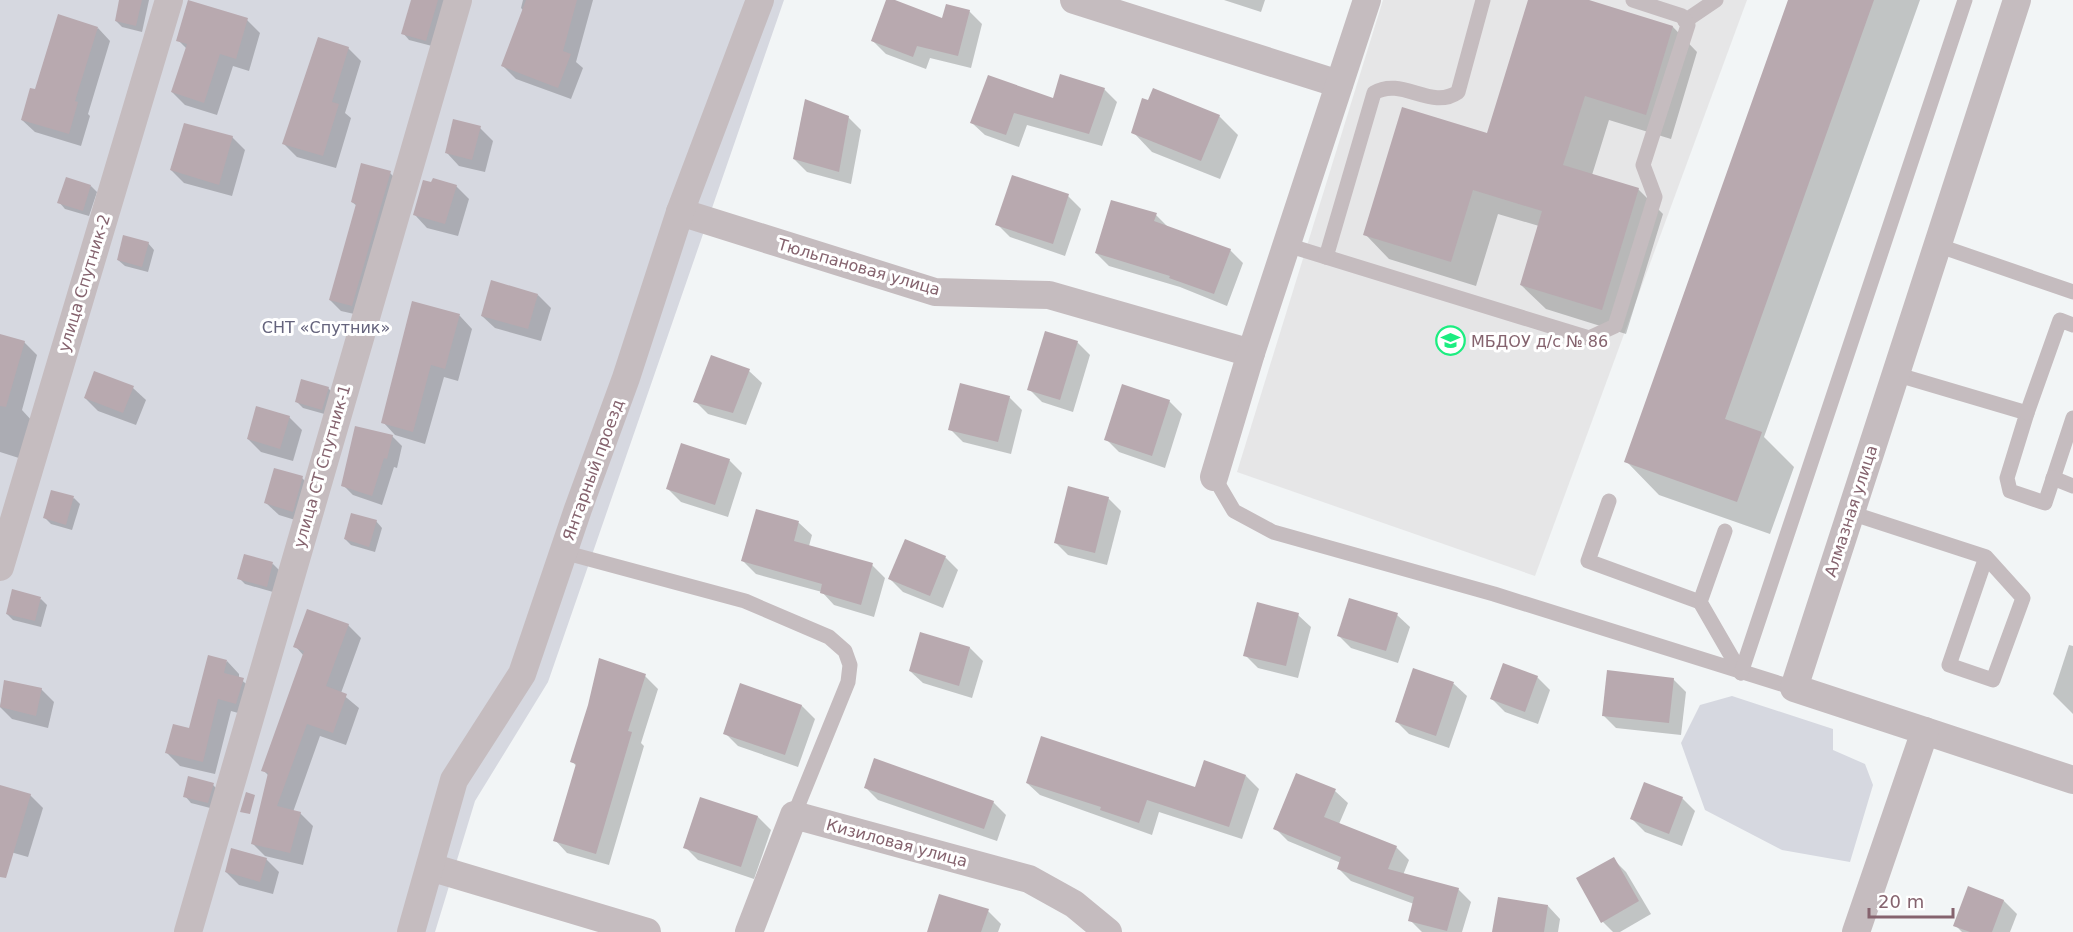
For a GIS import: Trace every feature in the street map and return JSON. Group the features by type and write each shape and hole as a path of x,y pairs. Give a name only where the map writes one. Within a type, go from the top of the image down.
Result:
{"street":[{"name":"улица Спутник-2","path":"0,567 169,0"},
{"name":"улица СТ Спутник-1","path":"188,932 458,0"},
{"name":"Янтарный проезд","path":"411,932 454,780 522,674 626,378 680,212 760,0"},
{"path":"1074,0 1340,84"},
{"path":"1214,477 1251,353 1367,0"},
{"name":"Алмазная улица","path":"1794,688 2017,0"},
{"name":"Тюльпановая улица","path":"680,212 935,292 1049,295 1251,353"},
{"path":"1794,688 2073,780"},
{"path":"1856,932 1925,731"},
{"path":"749,932 794,815"},
{"name":"Кизиловая улица","path":"794,815 1029,879 1074,904 1108,932"},
{"path":"430,867 647,932"}],"lane":[{"path":"1326,257 1374,93 1383,87 1394,87 1434,98 1449,98 1458,92 1483,0"},
{"path":"1287,244 1589,338 1615,326 1655,197 1643,165 1688,25 1682,16 1633,0"},
{"path":"1685,21 1716,0"},
{"path":"1741,673 1965,0"},
{"path":"1937,245 2073,292"},
{"path":"2073,325 2060,320 2007,478 2010,491 2045,504 2073,418"},
{"path":"1896,374 2027,413"},
{"path":"1214,477 1234,511 1273,532 1494,594 1794,688"},
{"path":"2053,478 2073,486"},
{"path":"1609,501 1588,561 1700,602 1741,673"},
{"path":"1851,513 1986,557 2023,598 1994,680 1949,665 1986,557"},
{"path":"1700,602 1725,531"},
{"path":"564,552 745,601 829,637 845,651 850,665 848,682 794,815"}],"shaded area":[{"name":"МБДОУ д/с № 86","path":"1383,0 1747,0 1535,576 1237,472"}],"green space":[{"name":"СНТ «Спутник»","path":"0,0 784,0 548,682 475,801 435,932 0,932"},
{"path":"1732,696 1833,729 1833,750 1865,764 1873,785 1850,862 1782,850 1705,810 1681,743 1700,705"}],"building":[{"path":"119,0 142,0 136,26 115,21"},
{"path":"188,0 248,18 236,59 220,54 204,103 171,92 187,44 176,41"},
{"path":"411,0 438,0 426,41 401,34"},
{"path":"526,0 577,0 563,51 571,54 558,88 501,66"},
{"path":"886,0 895,0 942,18 946,4 970,10 958,56 917,46 913,57 871,41"},
{"path":"1528,0 1589,0 1673,26 1646,115 1585,96 1563,165 1639,188 1602,310 1520,285 1542,211 1473,190 1451,262 1363,235 1402,107 1487,133"},
{"path":"1788,0 1874,0 1725,419 1762,432 1737,502 1624,462"},
{"path":"58,14 98,27 75,101 78,102 69,134 21,120 30,88 35,89"},
{"path":"318,37 349,47 332,102 339,104 323,156 282,144"},
{"path":"1060,74 1105,88 1089,134 1014,113 1006,135 970,123 988,75 1053,98"},
{"path":"1153,88 1220,115 1201,161 1131,133 1142,98 1148,100"},
{"path":"805,99 849,116 839,172 793,159"},
{"path":"453,119 481,126 472,160 445,153"},
{"path":"184,123 233,136 219,185 170,170"},
{"path":"361,163 391,171 352,306 329,300 356,204 351,202"},
{"path":"1012,175 1069,194 1053,244 995,225"},
{"path":"66,177 91,185 83,211 57,203"},
{"path":"433,178 457,185 445,224 413,215 423,180 431,182"},
{"path":"1111,200 1157,213 1154,221 1231,249 1214,294 1169,278 1170,276 1095,253"},
{"path":"123,235 149,242 142,267 117,260"},
{"path":"491,280 538,294 528,329 481,316"},
{"path":"412,301 460,314 445,369 431,365 413,432 381,423"},
{"path":"1045,331 1078,341 1060,400 1027,390"},
{"path":"0,334 25,341 6,407 0,406"},
{"path":"711,355 750,369 733,413 693,402"},
{"path":"94,371 134,386 123,413 84,398"},
{"path":"301,379 329,387 322,410 295,402"},
{"path":"960,383 1010,396 998,442 948,430"},
{"path":"1122,384 1170,400 1152,456 1104,440"},
{"path":"256,406 290,416 280,449 247,439"},
{"path":"355,426 393,435 387,459 384,458 372,496 341,486"},
{"path":"681,443 730,459 715,505 666,489"},
{"path":"274,468 303,476 293,512 264,503"},
{"path":"1068,486 1109,497 1095,553 1054,543"},
{"path":"51,490 74,496 66,525 43,518"},
{"path":"756,509 799,521 794,541 873,563 861,605 820,593 822,584 741,561"},
{"path":"351,513 377,520 369,547 344,539"},
{"path":"905,539 946,556 930,596 888,579"},
{"path":"244,554 273,562 267,587 237,579"},
{"path":"12,589 41,597 35,621 6,614"},
{"path":"1349,598 1398,613 1386,651 1337,636"},
{"path":"1257,602 1299,613 1286,666 1243,656"},
{"path":"307,609 349,624 326,686 347,694 333,733 307,724 277,806 301,812 290,853 251,844 268,773 261,771 304,651 293,647"},
{"path":"920,632 970,647 959,686 909,671"},
{"path":"208,655 227,660 224,673 244,678 236,704 218,699 203,762 165,753 173,724 189,728"},
{"path":"599,658 646,674 628,731 632,732 596,854 553,841 576,764 570,762 588,705"},
{"path":"1503,663 1538,676 1525,712 1490,699"},
{"path":"1413,668 1454,682 1436,736 1395,722"},
{"path":"1607,670 1674,678 1669,723 1602,716"},
{"path":"4,680 42,688 36,716 0,707"},
{"path":"740,683 802,705 785,755 723,734"},
{"path":"1041,736 1195,787 1204,760 1246,775 1229,827 1147,800 1139,823 1100,810 1101,807 1026,783"},
{"path":"874,758 994,801 984,829 864,788"},
{"path":"1296,773 1336,789 1324,817 1397,846 1388,869 1459,888 1447,931 1408,921 1414,897 1337,869 1341,857 1273,829"},
{"path":"188,776 214,783 208,803 183,797"},
{"path":"1644,782 1683,797 1669,834 1630,819"},
{"path":"0,785 31,794 6,878 0,877"},
{"path":"246,792 255,795 250,814 240,812"},
{"path":"700,797 758,816 741,867 683,848"},
{"path":"231,848 267,858 260,882 225,872"},
{"path":"1614,857 1639,901 1601,923 1576,878"},
{"path":"1968,886 2004,900 1992,932 1970,932 1953,926"},
{"path":"939,894 989,909 981,932 927,932"},
{"path":"1498,897 1548,905 1544,932 1492,932"}],"place":[{"name":"МБДОУ д/с № 86","path":"1450,341"}]}
